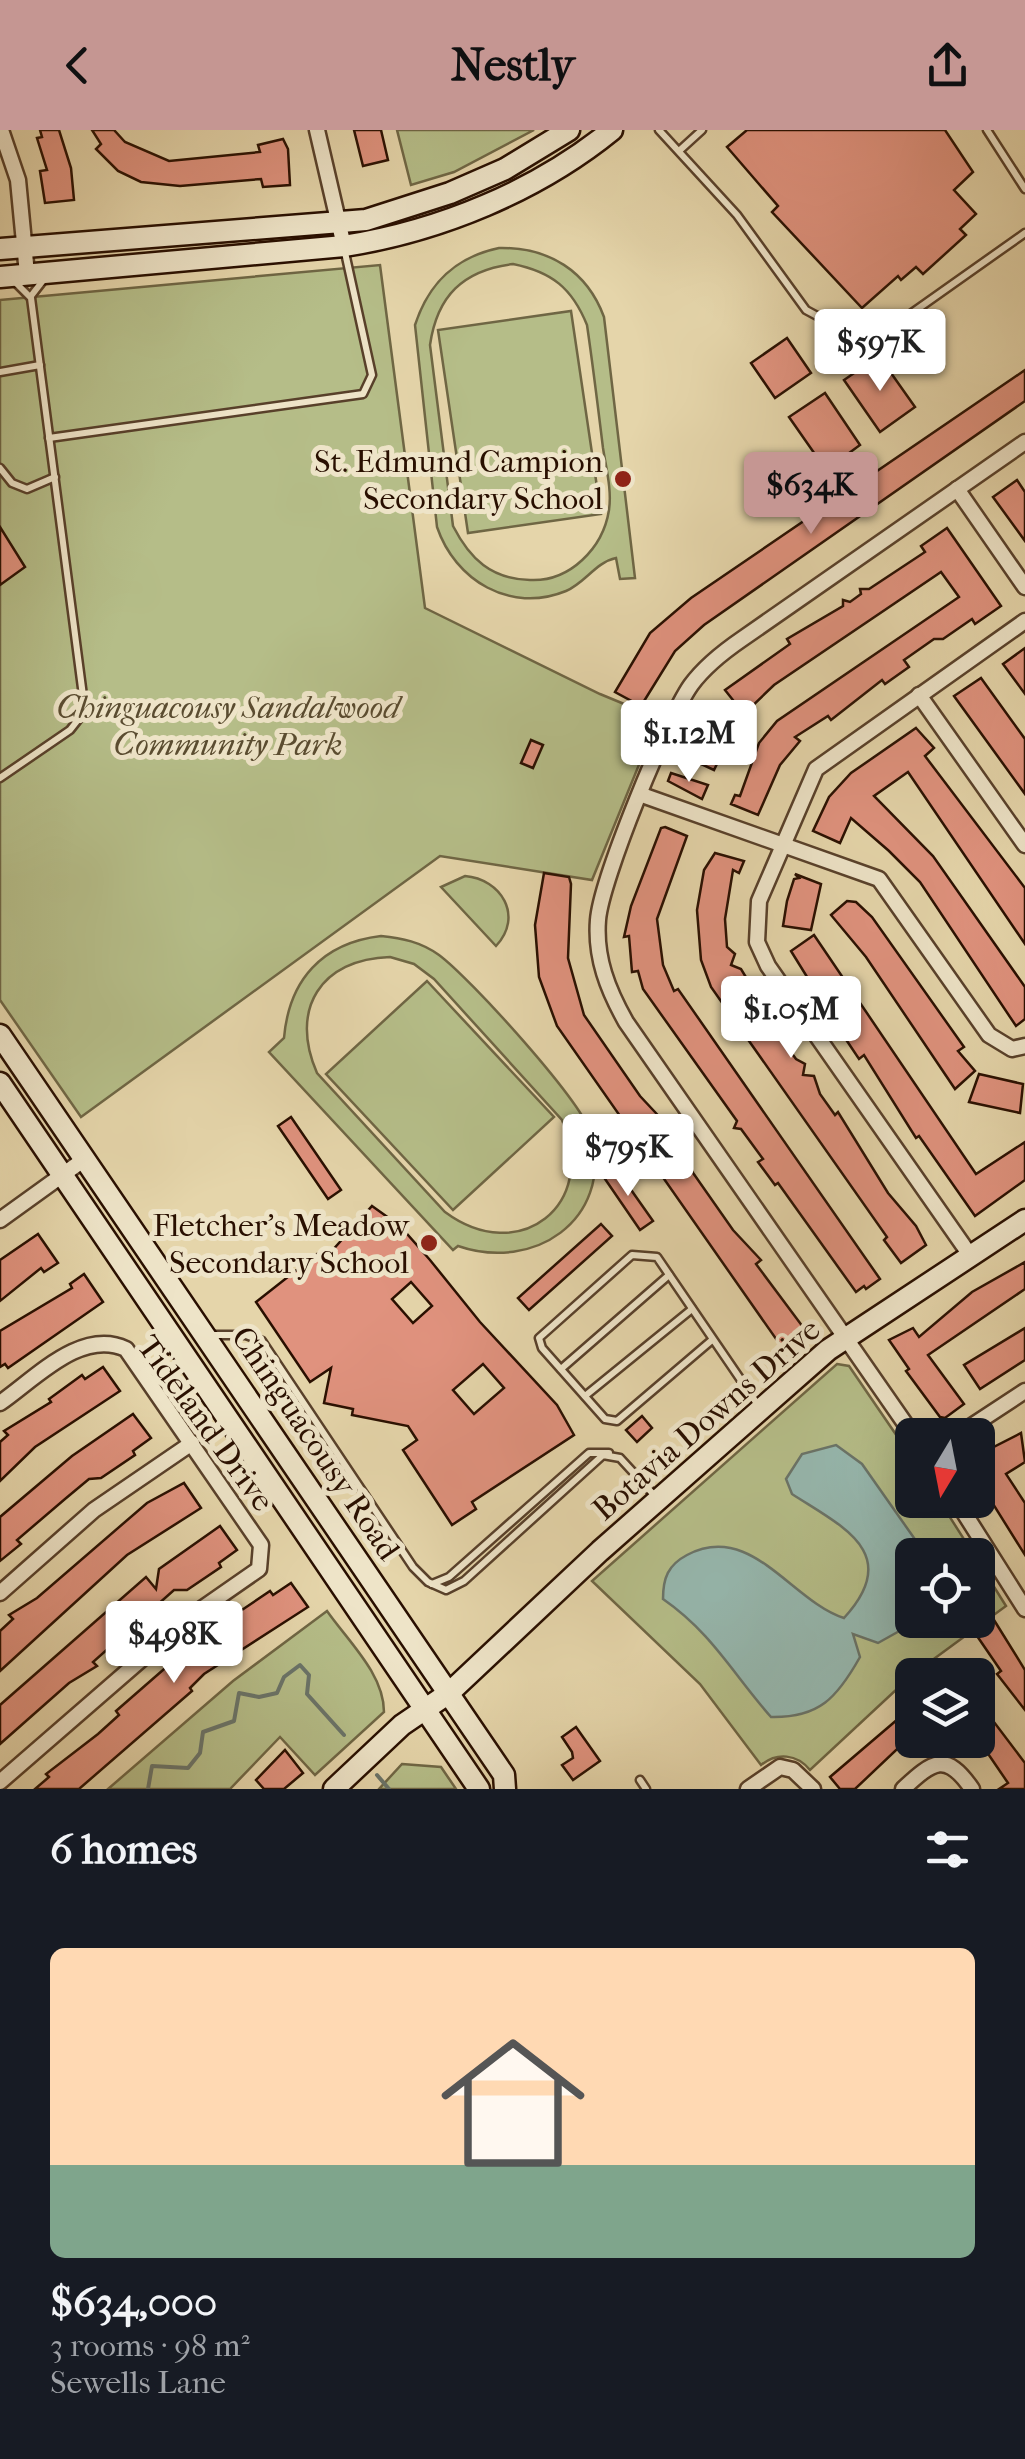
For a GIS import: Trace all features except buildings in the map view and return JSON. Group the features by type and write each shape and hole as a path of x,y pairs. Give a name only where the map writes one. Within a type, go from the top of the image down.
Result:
{"main road":[{"path":"0,250 366,220 450,193 504,169 568,130"},
{"path":"12,275 344,246 397,236 472,211 570,161 612,130"},
{"name":"Chinguacousy Road","path":"0,1035 504,1774 505,1789"},
{"name":"Chinguacousy Road","path":"0,1083 479,1789"},
{"name":"Botavia Downs Drive","path":"334,1789 402,1724 448,1693 658,1500 846,1337 1025,1220"}],"street":[{"path":"1,130 18,180 23,246 12,275"},
{"path":"318,130 344,246"},
{"path":"902,1418 626,1022 604,977 598,930 600,902 678,707 712,662 1025,442"},
{"path":"957,489 1025,587"},
{"path":"970,1256 762,954 758,942 758,901 816,769 1025,621"},
{"path":"920,695 1025,845"},
{"path":"642,795 879,879 989,1035 1012,1050 1025,1046"},
{"path":"0,1220 86,1158"},
{"name":"Tideland Drive","path":"0,1403 87,1344 110,1342 126,1348 261,1544 259,1569 190,1617 0,1782"},
{"path":"984,1418 1025,1391"},
{"path":"0,1593 94,1510 192,1443"},
{"path":"967,1518 1025,1609"},
{"path":"902,1789 920,1772 943,1763 954,1766 972,1789"},
{"path":"748,1789 780,1767 793,1770 814,1789"}],"lane":[{"path":"660,130 736,216 806,310 844,332 870,332 902,320 1025,233"},
{"path":"679,151 702,130"},
{"path":"988,130 1025,189"},
{"path":"50,438 363,394 372,374 344,246"},
{"path":"31,296 50,272"},
{"path":"0,778 70,730 85,712 31,296 12,275"},
{"path":"0,372 40,365"},
{"path":"0,468 12,483 27,489 54,477"},
{"path":"712,1340 617,1421 605,1419 561,1370 539,1338 632,1255 656,1256 761,1408"},
{"path":"561,1370 669,1275"},
{"path":"585,1396 692,1310"},
{"path":"206,1335 246,1334 262,1341 414,1567 432,1584 446,1590 464,1581 603,1455 620,1458"},
{"path":"432,1584 449,1577 589,1453 600,1450 620,1458 658,1500"},
{"path":"640,1780 646,1789"}],"green space":[{"path":"397,130 534,130 454,172 411,185"},
{"path":"517,249 550,257 576,275 597,301 604,317 635,578 620,579 616,558 566,591 545,597 505,595 471,577 445,546 437,527 415,325 436,284 457,265 484,252","holes":["513,264 539,272 559,284 575,301 587,325 610,495 606,524 592,549 571,569 545,579 516,579 493,571 475,557 453,526 430,345 439,313 455,288 480,272"]},
{"name":"Chinguacousy Sandalwood Community Park","path":"380,265 425,608 600,694 658,718 592,880 440,856 81,1117 0,1000 0,300"},
{"path":"571,311 601,514 468,533 438,330"},
{"path":"465,876 489,884 504,901 508,923 496,946 441,887"},
{"path":"396,938 439,955 499,1013 569,1097 592,1136 595,1166 590,1193 578,1215 561,1233 539,1245 513,1252 458,1246 453,1250 269,1052 284,1038 293,999 312,968 326,956 360,940","holes":["390,957 414,964 434,979 562,1120 571,1151 570,1178 561,1201 545,1218 524,1229 500,1233 473,1227 445,1212 317,1073 307,1028 317,992 329,978 366,960"]},
{"path":"427,981 554,1117 453,1210 326,1074"},
{"path":"837,1364 849,1366 895,1433 895,1518 950,1518 963,1538 895,1538 895,1638 962,1638 935,1658 895,1658 895,1691 810,1770 787,1757 761,1765 700,1684 592,1581"},
{"path":"995,1588 1006,1606 995,1614"},
{"path":"327,1611 372,1671 384,1712 315,1775 280,1737 230,1789 108,1789 233,1681"},
{"path":"402,1764 441,1767 456,1789 379,1789"}],"water":[{"path":"836,1445 862,1464 895,1511 895,1518 900,1518 914,1538 895,1538 895,1633 878,1643 853,1634 860,1657 834,1694 802,1714 771,1717 709,1640 663,1599 664,1585 671,1568 687,1555 710,1547 731,1548 770,1567 806,1596 844,1618 861,1595 868,1576 867,1559 846,1530 792,1494 786,1479 802,1454"}],"waterway":[{"path":"148,1789 152,1766 188,1768 200,1753 203,1732 234,1721 239,1693 259,1697 277,1693 284,1677 300,1665 309,1675 307,1694 344,1735"},
{"path":"377,1775 389,1789"}],"place":[{"name":"St. Edmund Campion Secondary School","path":"623,479"},
{"name":"Fletcher's Meadow Secondary School","path":"429,1243"}]}
